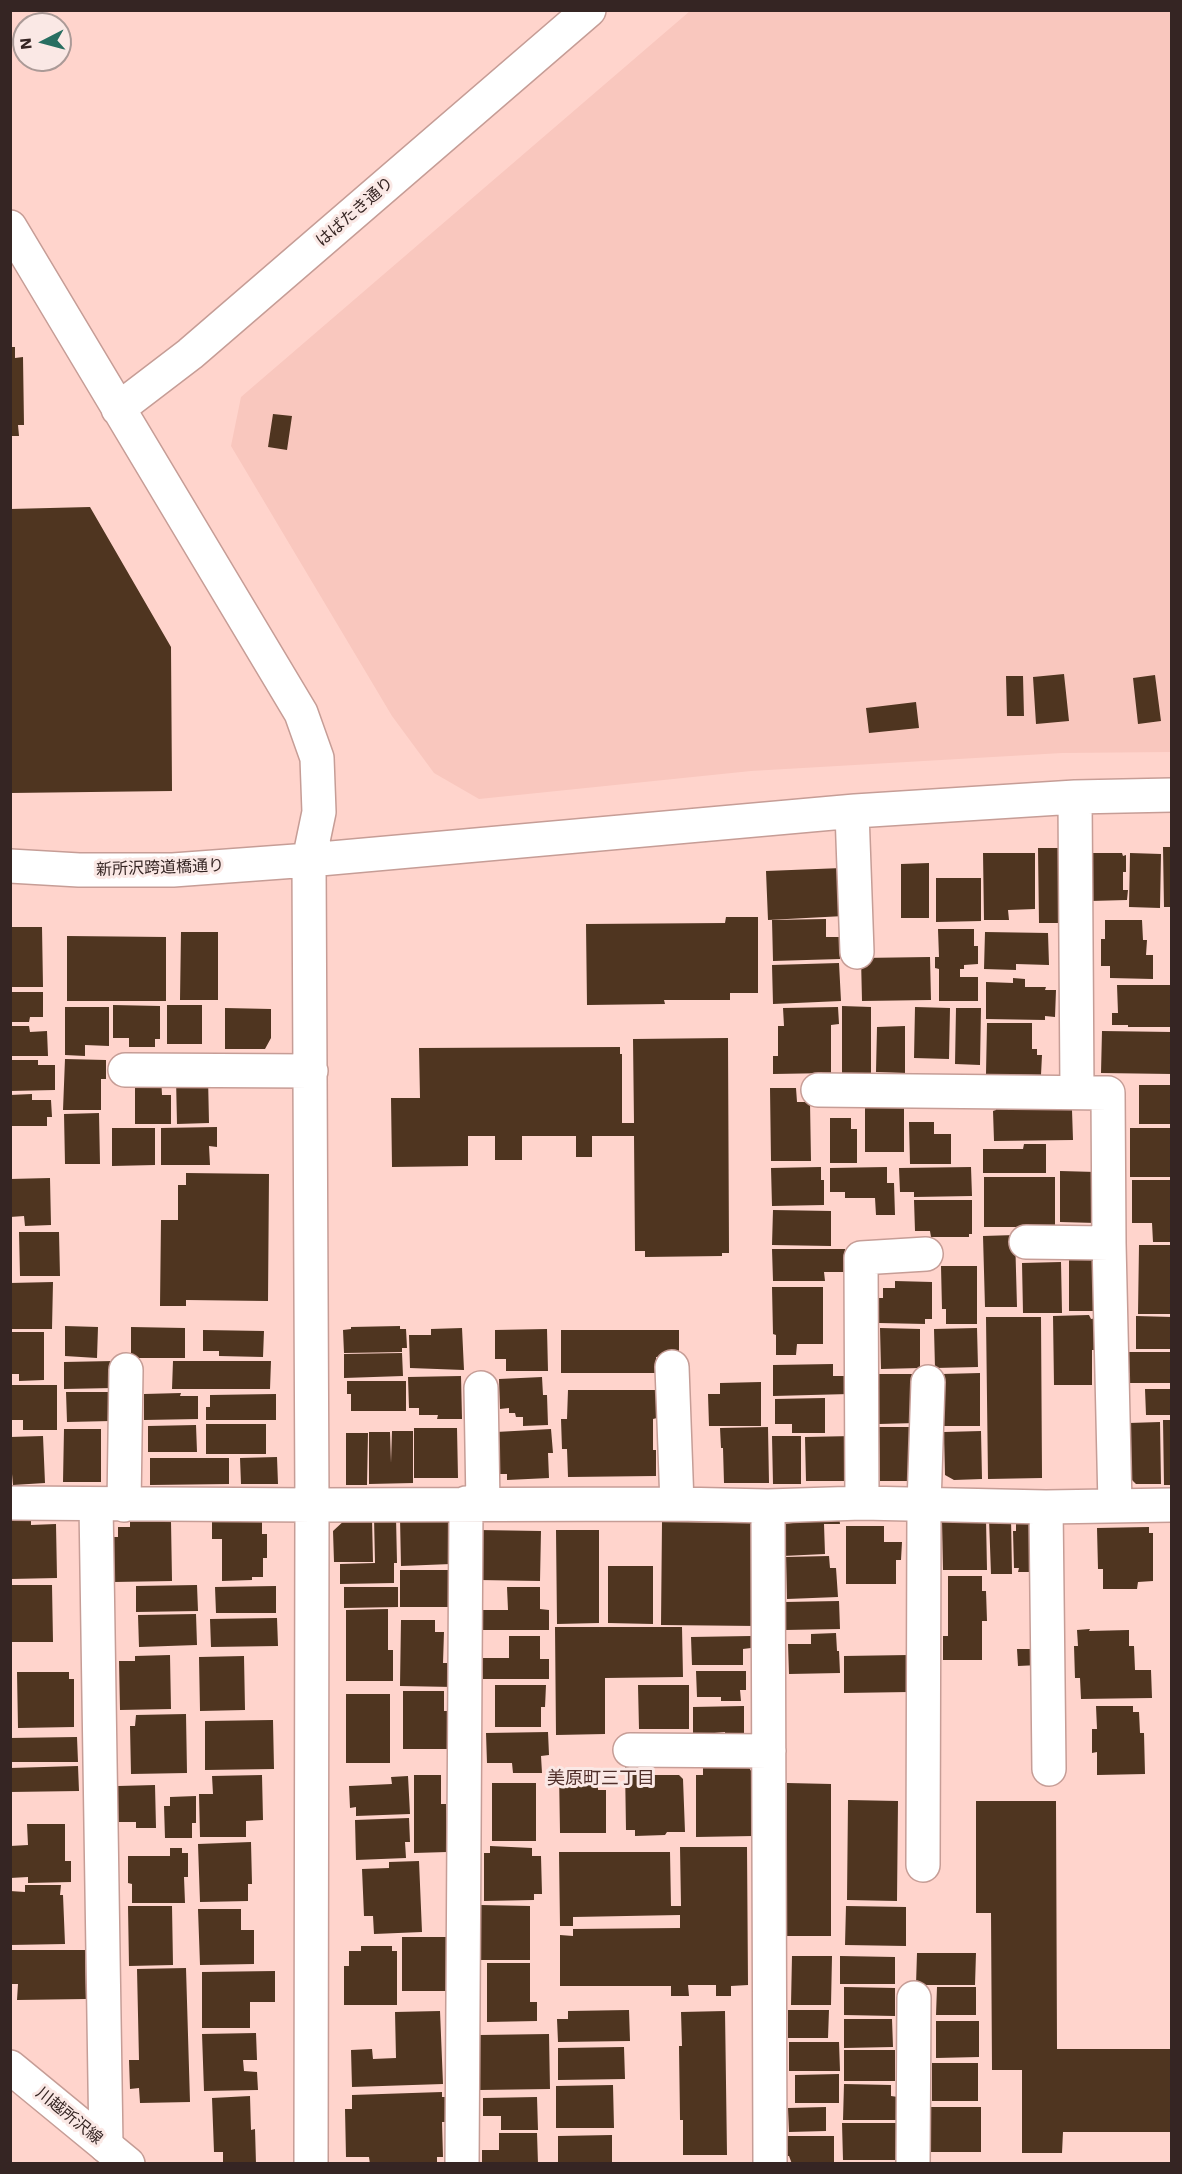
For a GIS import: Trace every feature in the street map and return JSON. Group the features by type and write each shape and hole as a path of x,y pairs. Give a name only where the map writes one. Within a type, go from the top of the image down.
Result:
{"street":[{"name":"はばたき通り","path":"118,409 190,354 589,10"},
{"path":"10,227 301,713 317,758 320,812 309,860 312,1505 311,2163"},
{"name":"新所沢跨道橋通り","path":"10,866 79,870 173,870 852,812 1075,797 1172,795"},
{"path":"1075,797 1077,1092"},
{"path":"852,812 856,952"},
{"path":"125,1070 311,1071"},
{"path":"818,1090 1108,1093 1115,1505"},
{"path":"1026,1242 1109,1243"},
{"path":"862,1503 861,1258 926,1254"},
{"path":"672,1367 677,1504"},
{"path":"117,2155 110,1504 126,1370"},
{"path":"923,1865 924,1505 928,1382"},
{"path":"462,2163 474,1504 481,1388"},
{"path":"10,1503 768,1506 862,1503 1046,1507 1172,1505"},
{"path":"768,1506 770,2163"},
{"path":"1046,1507 1049,1769"},
{"path":"630,1750 769,1751"},
{"path":"913,2163 914,1998"},
{"name":"川越所沢線","path":"10,2067 117,2155"}],"shaded area":[{"path":"690,11 1171,11 1171,752 1062,753 751,771 479,799 434,773 392,716 231,446 241,397"}],"building":[{"path":"10,347 15,347 15,358 23,357 24,425 18,425 19,436 10,436"},
{"path":"273,414 292,416 287,450 268,447"},
{"path":"90,507 171,647 172,791 10,793 10,509"},
{"path":"1064,674 1069,721 1036,724 1033,677"},
{"path":"1155,675 1161,721 1138,724 1133,678"},
{"path":"1006,676 1023,676 1024,716 1007,716"},
{"path":"916,702 919,728 869,733 866,708"},
{"path":"1163,847 1172,847 1172,907 1164,907"},
{"path":"1038,848 1064,848 1062,923 1039,923"},
{"path":"983,853 1035,853 1035,909 1008,910 1009,920 984,920"},
{"path":"1090,853 1126,855 1123,890 1128,890 1127,900 1090,901"},
{"path":"1130,853 1161,854 1160,908 1129,907"},
{"path":"929,863 929,918 901,918 901,864"},
{"path":"842,868 844,916 768,920 766,871"},
{"path":"936,878 981,878 981,921 936,922"},
{"path":"726,917 758,917 758,993 730,993 730,1000 664,1000 665,1004 587,1005 586,924 725,923"},
{"path":"826,919 826,937 839,937 840,959 773,961 772,920"},
{"path":"1105,920 1142,920 1143,940 1147,940 1146,955 1153,955 1153,979 1110,978 1110,966 1101,966 1101,939 1105,939"},
{"path":"10,927 42,927 43,987 10,987"},
{"path":"938,929 974,929 974,946 978,946 978,964 964,965 964,969 960,969 960,977 978,977 978,1001 939,1001 939,969 935,968 935,957 939,957"},
{"path":"181,932 218,932 218,1000 180,1000"},
{"path":"985,932 1048,933 1049,965 1016,964 1016,970 984,969"},
{"path":"67,936 166,937 166,1001 67,1001"},
{"path":"930,957 931,1000 862,1001 861,958"},
{"path":"839,963 841,1001 773,1004 772,965"},
{"path":"1013,978 1025,979 1025,987 1046,987 1045,990 1056,990 1055,1017 1045,1016 1045,1020 986,1019 986,982 1013,983"},
{"path":"1117,985 1172,985 1171,1027 1112,1025 1112,1013 1118,1013"},
{"path":"10,992 43,992 43,1017 30,1017 29,1022 10,1022"},
{"path":"113,1005 160,1006 160,1039 155,1039 155,1047 129,1047 129,1038 113,1038"},
{"path":"167,1005 202,1005 202,1044 167,1044"},
{"path":"842,1006 871,1007 871,1073 842,1073"},
{"path":"65,1007 109,1007 109,1046 85,1045 85,1056 65,1055"},
{"path":"838,1007 839,1024 831,1025 831,1073 773,1074 773,1056 778,1056 778,1026 784,1026 783,1008"},
{"path":"915,1007 950,1008 949,1059 914,1058"},
{"path":"225,1008 271,1009 271,1038 265,1049 225,1049"},
{"path":"956,1008 981,1008 980,1065 955,1064"},
{"path":"987,1023 1032,1023 1032,1049 1037,1049 1037,1055 1042,1055 1041,1075 986,1074"},
{"path":"10,1026 29,1026 30,1032 47,1031 48,1056 10,1056"},
{"path":"905,1026 905,1073 876,1072 877,1027"},
{"path":"1102,1031 1172,1032 1172,1074 1101,1073"},
{"path":"728,1038 729,1253 722,1253 722,1256 645,1257 645,1251 635,1251 634,1136 592,1136 592,1157 576,1157 576,1136 522,1136 522,1160 495,1160 495,1136 468,1136 468,1166 392,1167 391,1098 420,1098 419,1048 620,1047 620,1054 622,1054 622,1123 634,1123 633,1039"},
{"path":"65,1059 106,1060 106,1079 101,1079 101,1110 63,1110"},
{"path":"10,1060 38,1060 38,1065 55,1065 55,1090 10,1091"},
{"path":"161,1076 162,1095 171,1095 171,1124 135,1124 135,1081"},
{"path":"208,1077 209,1123 177,1124 176,1078"},
{"path":"1139,1085 1172,1085 1172,1124 1139,1124"},
{"path":"770,1088 796,1088 797,1102 810,1102 811,1161 771,1161"},
{"path":"32,1094 32,1100 51,1100 52,1117 47,1117 47,1126 10,1126 10,1095"},
{"path":"865,1101 904,1107 904,1152 865,1152"},
{"path":"1048,1102 1048,1110 1072,1110 1073,1140 994,1141 993,1111 996,1110 996,1104"},
{"path":"99,1113 100,1164 65,1164 64,1114"},
{"path":"830,1118 851,1118 851,1129 857,1129 857,1163 830,1163"},
{"path":"909,1122 934,1122 934,1134 951,1134 951,1164 910,1164"},
{"path":"217,1127 217,1147 209,1146 210,1165 161,1165 161,1128"},
{"path":"112,1128 155,1128 155,1165 112,1166"},
{"path":"1130,1128 1172,1128 1172,1177 1130,1177"},
{"path":"1024,1144 1046,1144 1046,1173 983,1173 983,1149 1023,1149"},
{"path":"821,1167 821,1180 824,1180 824,1205 772,1206 771,1168"},
{"path":"887,1167 887,1183 894,1183 895,1215 876,1215 875,1198 845,1198 845,1192 830,1192 830,1168"},
{"path":"971,1167 972,1196 914,1197 914,1192 900,1192 899,1168"},
{"path":"1060,1171 1096,1172 1096,1223 1060,1222"},
{"path":"186,1173 269,1174 268,1301 186,1300 186,1306 160,1306 161,1220 178,1220 178,1185 186,1185"},
{"path":"984,1177 1055,1177 1055,1227 984,1227"},
{"path":"50,1178 51,1225 25,1226 24,1216 10,1217 10,1179"},
{"path":"1132,1180 1172,1180 1172,1242 1153,1242 1152,1223 1132,1223"},
{"path":"914,1200 972,1200 972,1234 969,1234 969,1237 931,1237 930,1231 915,1231"},
{"path":"773,1210 831,1211 831,1246 772,1245"},
{"path":"19,1232 59,1232 60,1276 20,1276"},
{"path":"1015,1235 1017,1307 985,1307 983,1236"},
{"path":"1139,1245 1172,1245 1172,1314 1138,1314"},
{"path":"772,1249 845,1249 846,1272 824,1272 825,1281 773,1281"},
{"path":"1069,1258 1098,1258 1099,1311 1069,1311"},
{"path":"1061,1262 1062,1313 1023,1313 1022,1263"},
{"path":"941,1266 977,1266 977,1324 946,1324 946,1309 942,1309"},
{"path":"895,1281 932,1282 932,1319 925,1319 925,1324 879,1323 879,1298 883,1298 883,1288 895,1288"},
{"path":"53,1282 52,1329 10,1329 10,1283"},
{"path":"772,1287 823,1287 823,1344 797,1344 796,1355 776,1355"},
{"path":"1089,1315 1091,1319 1097,1318 1097,1350 1092,1350 1092,1385 1054,1385 1053,1316"},
{"path":"1136,1316 1172,1317 1172,1349 1136,1349"},
{"path":"986,1317 1041,1317 1042,1478 988,1479"},
{"path":"65,1326 98,1327 97,1358 65,1356"},
{"path":"400,1326 400,1329 406,1329 407,1348 402,1348 402,1352 344,1353 343,1330 351,1329 351,1327"},
{"path":"131,1327 185,1328 185,1358 131,1358"},
{"path":"462,1328 464,1370 410,1368 409,1335 431,1335 431,1329"},
{"path":"880,1328 920,1329 920,1368 881,1369"},
{"path":"977,1328 978,1367 935,1368 934,1329"},
{"path":"547,1329 548,1371 506,1371 506,1359 495,1359 495,1330"},
{"path":"203,1330 264,1331 263,1357 219,1356 219,1351 203,1351"},
{"path":"561,1330 679,1330 679,1357 656,1357 656,1373 561,1373"},
{"path":"10,1332 44,1332 44,1380 19,1381 19,1374 10,1374"},
{"path":"1128,1352 1172,1352 1172,1383 1128,1383"},
{"path":"402,1353 403,1376 344,1378 344,1354"},
{"path":"113,1361 113,1388 64,1389 64,1362"},
{"path":"173,1361 271,1361 270,1389 172,1389"},
{"path":"833,1364 833,1376 849,1376 849,1394 773,1396 773,1365"},
{"path":"980,1373 980,1426 942,1426 942,1374"},
{"path":"879,1374 916,1374 916,1423 879,1424"},
{"path":"461,1376 462,1419 437,1419 438,1415 419,1415 419,1408 409,1408 408,1377"},
{"path":"542,1377 543,1395 547,1395 548,1425 523,1426 523,1417 516,1417 515,1413 509,1413 509,1408 500,1409 499,1379"},
{"path":"347,1381 406,1381 406,1411 351,1411 351,1394 347,1394"},
{"path":"761,1382 761,1426 709,1426 708,1394 720,1394 720,1383"},
{"path":"10,1385 57,1385 57,1430 23,1430 23,1420 10,1420"},
{"path":"1145,1389 1172,1389 1172,1415 1146,1415"},
{"path":"568,1390 656,1390 657,1418 653,1419 653,1450 656,1450 656,1476 568,1477 567,1449 562,1449 561,1419 567,1419"},
{"path":"66,1392 110,1392 111,1421 67,1422"},
{"path":"181,1393 180,1396 198,1396 198,1419 144,1420 144,1394"},
{"path":"276,1394 276,1420 206,1420 206,1407 210,1407 210,1395"},
{"path":"825,1398 825,1433 792,1433 792,1424 775,1424 775,1399"},
{"path":"1163,1420 1172,1420 1172,1485 1164,1485"},
{"path":"1160,1422 1161,1484 1136,1484 1129,1477 1129,1423"},
{"path":"206,1424 266,1424 266,1454 206,1454"},
{"path":"196,1425 197,1452 148,1452 148,1426"},
{"path":"768,1427 769,1483 724,1483 720,1428"},
{"path":"879,1427 916,1427 916,1481 880,1481"},
{"path":"414,1428 457,1428 458,1478 414,1478"},
{"path":"64,1429 101,1429 101,1482 63,1482"},
{"path":"551,1429 553,1453 548,1453 549,1478 507,1480 507,1474 498,1474 496,1432"},
{"path":"392,1431 413,1431 413,1483 369,1484 369,1432 390,1432 391,1463"},
{"path":"981,1431 982,1479 954,1480 945,1475 944,1432"},
{"path":"346,1433 368,1433 367,1485 346,1485"},
{"path":"43,1436 45,1483 13,1485 12,1474 10,1474 10,1437"},
{"path":"772,1436 801,1436 801,1484 773,1484"},
{"path":"853,1436 854,1481 806,1481 805,1437"},
{"path":"277,1457 278,1484 241,1484 240,1458"},
{"path":"150,1458 229,1458 229,1484 150,1485"},
{"path":"839,1516 840,1524 824,1524 825,1554 783,1556 782,1524 793,1523 792,1517"},
{"path":"374,1517 396,1517 397,1563 394,1563 394,1583 340,1584 340,1564 375,1563"},
{"path":"452,1517 451,1564 401,1566 400,1518"},
{"path":"372,1518 373,1562 334,1562 333,1531 346,1519"},
{"path":"1011,1518 1012,1574 991,1574 989,1519"},
{"path":"11,1519 31,1519 31,1525 56,1524 57,1578 10,1579"},
{"path":"986,1519 987,1570 943,1570 942,1520"},
{"path":"171,1521 172,1581 113,1582 113,1537 118,1537 118,1527 130,1527 130,1522"},
{"path":"212,1522 262,1522 262,1534 267,1534 267,1558 263,1558 263,1577 252,1577 252,1580 222,1581 222,1539 212,1539"},
{"path":"662,1522 751,1523 758,1531 757,1626 661,1625"},
{"path":"1016,1522 1032,1522 1041,1572 1018,1572 1019,1568 1014,1568 1013,1531 1016,1531"},
{"path":"846,1526 884,1526 884,1542 902,1542 901,1560 896,1560 896,1584 846,1584"},
{"path":"1149,1527 1149,1533 1153,1533 1153,1581 1138,1582 1137,1589 1103,1589 1103,1569 1098,1569 1097,1528"},
{"path":"479,1530 541,1531 540,1581 479,1580"},
{"path":"556,1530 599,1530 599,1623 557,1624"},
{"path":"829,1556 830,1568 836,1568 838,1597 787,1599 786,1557"},
{"path":"608,1566 653,1566 653,1624 608,1623"},
{"path":"400,1570 456,1570 456,1607 400,1607"},
{"path":"948,1576 982,1576 982,1591 986,1591 987,1621 982,1621 982,1660 943,1660 943,1636 948,1636"},
{"path":"10,1585 52,1585 53,1642 10,1642"},
{"path":"197,1585 198,1611 136,1612 136,1586"},
{"path":"276,1586 276,1613 216,1613 215,1587"},
{"path":"344,1587 398,1587 398,1607 344,1608"},
{"path":"507,1587 540,1587 540,1609 549,1610 549,1630 481,1630 481,1610 508,1610"},
{"path":"839,1601 840,1629 785,1630 785,1602"},
{"path":"388,1609 388,1650 393,1650 393,1681 346,1681 346,1610"},
{"path":"196,1614 197,1645 139,1647 138,1615"},
{"path":"277,1618 278,1646 211,1647 210,1619"},
{"path":"401,1620 435,1620 435,1632 444,1632 443,1663 453,1663 453,1687 400,1686"},
{"path":"555,1627 682,1627 683,1677 605,1678 605,1734 556,1735"},
{"path":"1090,1629 1089,1631 1129,1630 1129,1646 1134,1646 1135,1670 1151,1670 1152,1698 1081,1699 1080,1678 1075,1678 1074,1646 1078,1646 1077,1630"},
{"path":"836,1633 840,1673 789,1674 788,1644 811,1644 811,1634"},
{"path":"509,1636 540,1636 540,1659 549,1659 549,1679 483,1679 483,1658 509,1658"},
{"path":"751,1636 751,1648 743,1649 743,1665 692,1665 691,1637"},
{"path":"1017,1649 1039,1649 1039,1665 1018,1666"},
{"path":"170,1655 171,1709 120,1710 119,1661 135,1661 135,1656"},
{"path":"909,1655 909,1692 844,1693 844,1656"},
{"path":"244,1656 245,1710 200,1711 199,1657"},
{"path":"696,1671 746,1671 746,1690 740,1690 741,1701 721,1701 721,1697 697,1697"},
{"path":"17,1672 69,1672 69,1679 74,1679 74,1727 18,1728"},
{"path":"495,1685 546,1685 545,1707 541,1707 541,1727 495,1727"},
{"path":"638,1685 689,1685 689,1729 639,1729"},
{"path":"403,1691 444,1691 444,1711 449,1711 449,1749 403,1749"},
{"path":"346,1694 390,1694 390,1763 346,1763"},
{"path":"744,1706 744,1735 725,1735 725,1732 693,1735 693,1707"},
{"path":"1096,1706 1133,1706 1133,1712 1139,1712 1140,1733 1144,1733 1145,1774 1097,1775 1097,1752 1092,1753 1092,1729 1097,1729"},
{"path":"186,1714 187,1773 131,1774 130,1726 135,1726 136,1715"},
{"path":"273,1720 274,1769 205,1770 205,1721"},
{"path":"548,1732 549,1755 541,1756 542,1773 513,1773 512,1763 487,1763 486,1733"},
{"path":"77,1737 78,1762 10,1762 10,1738"},
{"path":"703,1764 747,1764 754,1776 754,1836 696,1837 696,1775 703,1775"},
{"path":"649,1765 650,1775 679,1775 683,1779 685,1832 635,1836 635,1830 626,1830 625,1766"},
{"path":"78,1766 79,1791 10,1792 10,1768"},
{"path":"598,1771 598,1790 606,1790 606,1833 560,1833 559,1772"},
{"path":"262,1775 263,1820 246,1821 246,1837 200,1837 199,1794 213,1794 212,1776"},
{"path":"414,1775 441,1775 441,1804 446,1804 447,1852 414,1853"},
{"path":"408,1776 410,1814 356,1816 356,1807 350,1808 349,1786 392,1784 391,1777"},
{"path":"492,1783 536,1783 536,1841 492,1841"},
{"path":"787,1783 831,1784 831,1936 787,1936"},
{"path":"155,1785 156,1828 136,1828 136,1822 118,1822 118,1786"},
{"path":"196,1796 196,1823 192,1823 192,1838 165,1838 164,1806 170,1806 170,1797"},
{"path":"848,1800 898,1801 897,1901 847,1900"},
{"path":"976,1801 1056,1801 1057,2049 1172,2049 1172,2132 1063,2132 1062,2153 1022,2153 1022,2070 992,2070 991,1913 976,1913"},
{"path":"409,1818 410,1842 405,1842 406,1858 356,1860 355,1820"},
{"path":"27,1824 65,1824 65,1861 71,1861 71,1882 28,1883 28,1877 10,1878 10,1846 28,1845"},
{"path":"251,1842 252,1884 248,1884 248,1901 200,1902 198,1844"},
{"path":"490,1846 532,1848 532,1856 541,1856 542,1894 534,1894 534,1900 484,1901 484,1853 490,1853"},
{"path":"680,1847 747,1847 748,1985 731,1986 731,1996 716,1996 716,1985 688,1985 689,1996 671,1996 671,1986 560,1986 560,1935 573,1936 573,1929 680,1928 680,1915 573,1917 573,1926 560,1926 559,1852 670,1852 671,1906 681,1906"},
{"path":"170,1848 182,1848 182,1853 188,1853 188,1877 184,1877 185,1903 132,1903 132,1884 128,1883 128,1856 170,1856"},
{"path":"419,1861 422,1932 374,1934 373,1916 364,1916 362,1869 389,1868 389,1862"},
{"path":"25,1885 61,1885 65,1944 10,1945 10,1891 25,1892"},
{"path":"480,1905 530,1906 530,1960 480,1960"},
{"path":"128,1906 172,1906 173,1965 129,1966"},
{"path":"846,1906 906,1907 906,1946 845,1945"},
{"path":"198,1909 241,1909 241,1930 254,1930 254,1964 200,1965"},
{"path":"402,1937 449,1937 449,1991 402,1991"},
{"path":"361,1946 392,1946 392,1951 397,1951 397,2005 344,2005 344,1966 349,1966 349,1951 361,1951"},
{"path":"10,1950 85,1950 86,1999 17,2000 18,1984 10,1984"},
{"path":"917,1953 976,1953 975,1985 916,1985"},
{"path":"792,1956 832,1956 831,2005 791,2005"},
{"path":"840,1956 895,1957 895,1984 840,1984"},
{"path":"487,1963 530,1963 530,2002 537,2002 537,2021 487,2022"},
{"path":"186,1968 190,2102 140,2103 139,2088 130,2089 129,2060 139,2060 137,1969"},
{"path":"275,1971 275,2002 250,2002 250,2028 202,2028 202,1972"},
{"path":"844,1987 895,1988 895,2016 844,2015"},
{"path":"937,1987 976,1987 976,2015 936,2015"},
{"path":"629,2010 630,2041 558,2042 557,2019 568,2019 568,2011"},
{"path":"788,2010 829,2010 828,2038 788,2038"},
{"path":"440,2011 443,2084 352,2087 351,2050 372,2049 373,2059 396,2058 395,2012"},
{"path":"725,2011 727,2155 683,2155 683,2120 680,2120 681,2012"},
{"path":"844,2019 892,2019 893,2047 844,2048"},
{"path":"936,2021 979,2021 979,2057 936,2058"},
{"path":"256,2033 257,2060 243,2060 244,2071 257,2072 258,2090 204,2091 202,2034"},
{"path":"549,2034 550,2089 480,2090 480,2035"},
{"path":"789,2042 839,2042 840,2071 789,2071"},
{"path":"624,2047 625,2079 558,2080 558,2048"},
{"path":"844,2050 895,2050 895,2081 844,2081"},
{"path":"932,2063 978,2063 978,2101 932,2101"},
{"path":"839,2074 839,2103 795,2103 795,2075"},
{"path":"844,2084 891,2085 891,2096 898,2097 898,2120 843,2120"},
{"path":"613,2085 614,2128 556,2128 556,2086"},
{"path":"442,2092 442,2097 447,2097 448,2122 442,2122 443,2157 437,2157 437,2164 370,2164 369,2157 346,2157 345,2109 352,2109 352,2095"},
{"path":"250,2096 251,2130 255,2129 256,2164 223,2164 223,2152 214,2152 212,2098"},
{"path":"537,2097 538,2130 501,2130 501,2116 483,2116 483,2098"},
{"path":"826,2107 826,2131 789,2132 788,2108"},
{"path":"930,2107 981,2107 981,2152 930,2152"},
{"path":"842,2123 900,2123 900,2160 843,2160"},
{"path":"499,2133 537,2133 538,2164 482,2164 482,2150 499,2150"},
{"path":"612,2135 612,2164 558,2164 558,2136"},
{"path":"783,2136 834,2136 834,2162 792,2164 789,2156 784,2156"}],"district":[{"name":"美原町三丁目","path":"601,1779"}]}
